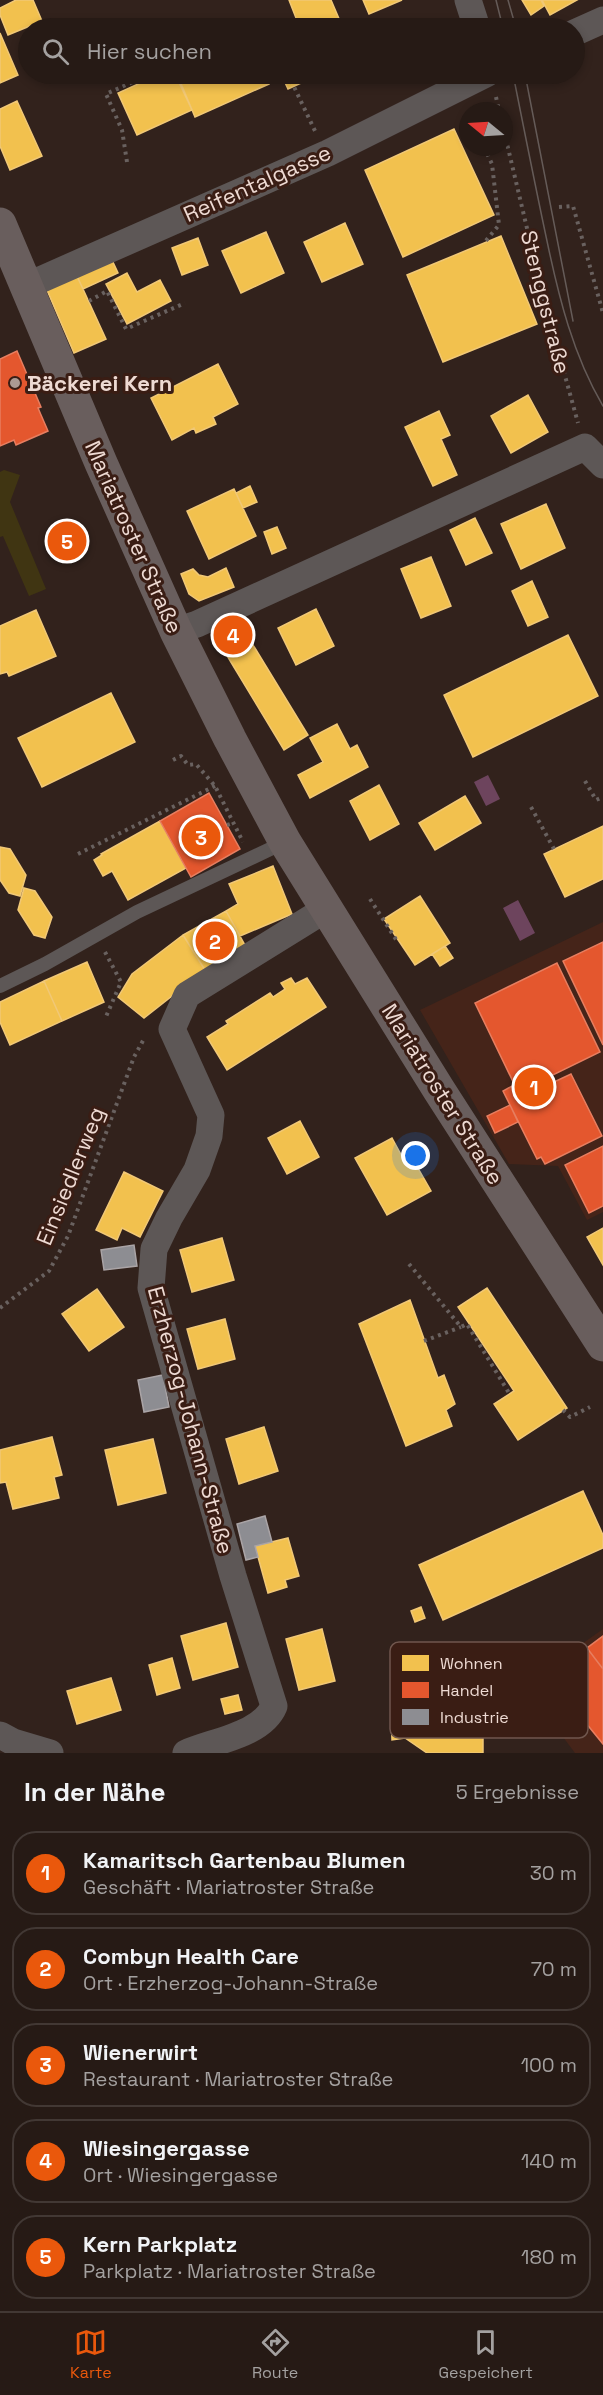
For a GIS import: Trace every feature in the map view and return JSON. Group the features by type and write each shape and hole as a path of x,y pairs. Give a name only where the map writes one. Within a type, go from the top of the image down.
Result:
{"main road":[{"name":"Mariatroster Straße","path":"0,224 101,463 176,631 230,740 285,842 326,909 603,1345"}],"street":[{"path":"468,0 474,18"},
{"path":"585,29 602,22"},
{"name":"Reifentalgasse","path":"24,281 40,280 328,153 466,84"},
{"path":"176,631 594,456"},
{"name":"Erzherzog-Johann-Straße","path":"186,1753 258,1726 270,1717 274,1706 232,1576 151,1288 154,1249 197,1170 209,1136 211,1115 172,1029 187,995 326,909"},
{"path":"0,1735 13,1742 50,1753"}],"lane":[{"path":"0,986 138,912 285,842"}],"path":[{"path":"127,162 122,130 106,94 128,84"},
{"path":"293,84 319,140"},
{"path":"484,243 499,225 492,164 488,156"},
{"name":"Stenggstraße","path":"510,156 543,296 594,456"},
{"path":"559,207 573,206 603,313"},
{"path":"88,301 107,291 126,329 185,303"},
{"path":"173,760 181,756 188,765 196,764 215,786 252,858"},
{"path":"585,781 596,800 603,797"},
{"path":"78,854 166,814 215,786"},
{"path":"531,807 554,849"},
{"path":"227,825 233,823"},
{"path":"370,899 397,941"},
{"path":"96,936 121,982 105,1019"},
{"name":"Einsiedlerweg","path":"0,1308 49,1271 68,1236 134,1057 145,1037"},
{"path":"409,1264 461,1327"},
{"path":"424,1341 466,1324 509,1394"},
{"path":"563,1410 570,1417 590,1407"}],"shaded area":[{"path":"4,470 20,475 10,502 46,589 29,596 3,536 0,537 0,472"},
{"path":"488,775 500,799 486,806 474,782"},
{"path":"518,900 535,933 520,941 503,908"},
{"path":"603,922 603,1212 587,1220 558,1166 509,1164 420,1010"},
{"path":"603,1629 603,1753 575,1753 564,1738 588,1738 588,1642 585,1642"}],"building: Wohnen":[{"path":"16,0 33,0 41,18 18,18 18,31 8,35 0,15 0,8"},
{"path":"289,0 331,0 339,18 296,18"},
{"path":"363,0 402,0 369,14"},
{"path":"522,0 541,0 544,6 531,15"},
{"path":"542,0 577,0 550,15"},
{"path":"0,33 18,75 0,83"},
{"path":"138,84 180,84 192,110 137,135 118,93"},
{"path":"181,84 269,84 195,117"},
{"path":"286,84 299,84 288,89"},
{"path":"17,101 42,156 10,170 0,146 0,109"},
{"path":"454,129 459,140 459,156 467,156 494,215 403,257 365,170"},
{"path":"345,223 363,264 322,282 304,242"},
{"path":"266,232 284,273 241,293 222,251"},
{"path":"501,236 537,324 443,362 407,275"},
{"path":"198,238 208,265 182,275 172,248"},
{"path":"112,260 118,273 83,289 77,276"},
{"path":"127,273 137,292 160,280 171,301 127,324 106,284"},
{"path":"77,276 106,339 74,353 47,290"},
{"path":"218,364 238,404 213,417 216,424 196,433 194,428 172,440 151,398"},
{"path":"528,395 548,432 511,453 491,416"},
{"path":"439,411 450,435 441,439 457,475 433,486 405,427"},
{"path":"250,486 257,502 243,508 236,493"},
{"path":"234,489 256,536 209,559 187,511"},
{"path":"546,504 565,548 521,569 501,524"},
{"path":"475,518 492,553 466,565 450,530"},
{"path":"277,527 286,548 272,554 264,532"},
{"path":"431,557 451,606 421,618 401,569"},
{"path":"226,568 234,587 199,601 189,594 181,574 193,569 199,575 208,577"},
{"path":"532,581 548,617 528,626 512,591"},
{"path":"316,609 334,646 296,665 278,628"},
{"path":"36,610 56,656 9,676 7,672 0,674 0,626"},
{"path":"242,621 249,638 223,649 217,631"},
{"path":"568,635 598,696 473,757 444,695"},
{"path":"250,640 308,735 284,750 226,654"},
{"path":"111,693 135,742 42,787 18,738"},
{"path":"337,724 350,749 357,745 368,767 310,798 298,775 323,762 310,738"},
{"path":"379,785 399,824 370,840 350,801"},
{"path":"465,796 481,823 435,850 419,823"},
{"path":"160,821 186,868 128,900 112,871 103,876 94,860"},
{"path":"603,826 603,879 565,897 544,854"},
{"path":"0,847 10,849 26,875 20,896 9,893 0,880"},
{"path":"273,866 292,914 240,936 226,911 238,904 229,884"},
{"path":"24,888 35,891 52,917 45,938 34,935 18,910"},
{"path":"420,896 450,943 415,965 384,919"},
{"path":"226,911 246,947 205,970 183,935"},
{"path":"183,935 205,970 144,1018 118,997 132,974"},
{"path":"445,946 453,958 440,966 432,954"},
{"path":"87,962 104,1002 62,1021 44,981"},
{"path":"291,978 295,984 307,978 326,1007 227,1070 207,1037 228,1024 226,1021 270,993 273,997 285,989 281,983"},
{"path":"44,981 62,1021 10,1045 0,1022 0,1002"},
{"path":"300,1121 319,1157 287,1174 268,1138"},
{"path":"392,1138 404,1160 411,1156 431,1191 387,1215 355,1158"},
{"path":"124,1172 163,1191 140,1237 122,1228 117,1240 96,1230"},
{"path":"603,1228 603,1265 587,1237"},
{"path":"222,1238 234,1280 192,1292 180,1250"},
{"path":"487,1288 567,1408 518,1440 494,1404 514,1391 458,1307"},
{"path":"97,1289 124,1327 89,1351 62,1314"},
{"path":"410,1300 438,1378 444,1375 455,1404 446,1410 452,1426 406,1446 359,1324"},
{"path":"225,1319 235,1359 198,1369 187,1329"},
{"path":"264,1427 278,1471 239,1484 226,1439"},
{"path":"52,1437 62,1475 54,1477 59,1498 13,1509 6,1482 0,1483 0,1450"},
{"path":"153,1439 166,1493 118,1505 105,1450"},
{"path":"583,1491 603,1535 603,1548 443,1620 419,1565"},
{"path":"288,1538 299,1576 285,1580 287,1587 268,1593 255,1546"},
{"path":"421,1607 425,1618 415,1622 411,1611"},
{"path":"226,1623 238,1667 193,1680 181,1636"},
{"path":"322,1629 335,1681 299,1690 286,1639"},
{"path":"172,1658 180,1688 157,1695 149,1665"},
{"path":"111,1678 121,1710 77,1724 67,1691"},
{"path":"238,1695 242,1710 225,1714 221,1699"},
{"path":"405,1738 483,1738 483,1753 427,1753"}],"building: Handel":[{"name":"Bäckerei Kern","path":"17,351 41,407 38,408 48,431 16,445 14,440 0,446 0,359"},
{"path":"209,793 240,849 191,877 160,821"},
{"path":"603,942 603,1045 563,961"},
{"path":"557,963 600,1052 518,1092 475,1003"},
{"path":"571,1074 602,1136 545,1164 541,1157 537,1159 503,1091 514,1085 518,1092 551,1076 554,1082"},
{"path":"510,1105 518,1122 495,1133 487,1116"},
{"path":"603,1146 603,1206 589,1213 565,1165"},
{"path":"603,1636 603,1669 588,1649"},
{"path":"588,1649 603,1669 603,1744 588,1726"}],"building: Industrie":[{"path":"134,1245 137,1266 104,1270 101,1250"},
{"path":"163,1375 169,1407 144,1412 138,1380"},
{"path":"265,1516 272,1542 255,1546 258,1557 246,1560 237,1524"}],"tram line":[{"path":"496,0 500,18"},
{"path":"508,0 513,18"},
{"path":"515,84 562,305 583,367 603,406"},
{"path":"527,84 573,321"}],"place":[{"name":"Bäckerei Kern","path":"15,383"},
{"name":"Kern Parkplatz","path":"67,541"},
{"name":"Wiesingergasse","path":"233,635"},
{"name":"Wienerwirt","path":"201,837"},
{"name":"Combyn Health Care","path":"215,941"},
{"name":"Kamaritsch Gartenbau Blumen","path":"534,1087"}]}
